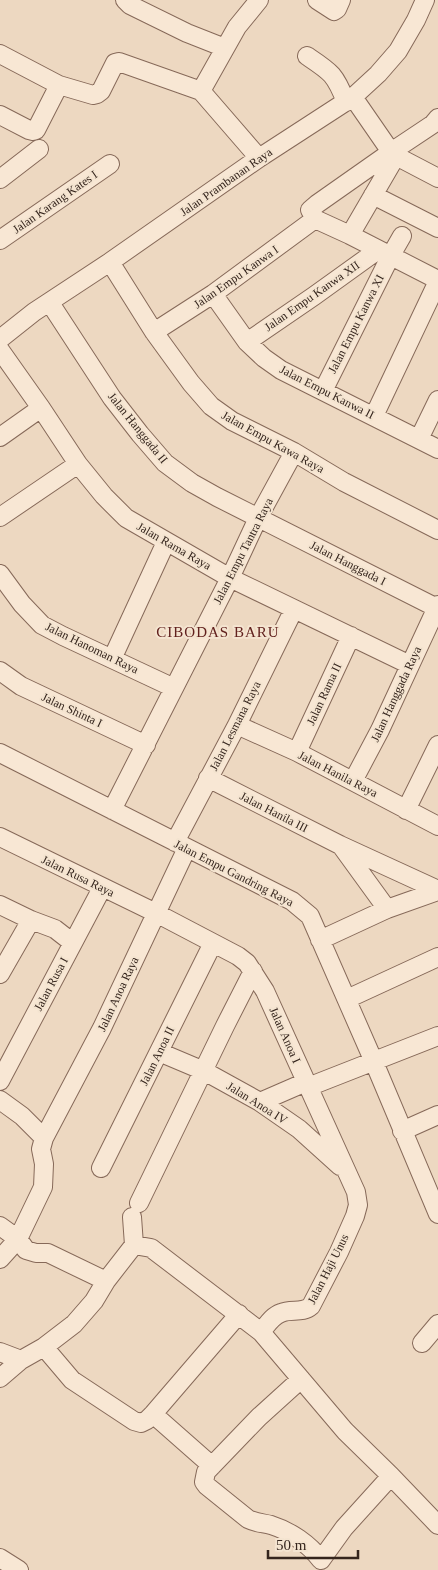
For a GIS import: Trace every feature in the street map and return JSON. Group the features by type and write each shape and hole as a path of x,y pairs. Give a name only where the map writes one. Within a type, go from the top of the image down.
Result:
{"street":[{"path":"126,0 130,5 186,33 225,48"},
{"path":"201,91 237,27 259,0"},
{"path":"317,0 334,11 341,0"},
{"name":"Jalan Prambanan Raya","path":"0,339 34,312 110,262 259,158 350,100 378,74 398,51 425,0"},
{"path":"0,54 59,85 93,95 101,92 114,65 119,62 201,91 259,158"},
{"path":"307,56 333,75 350,100 393,154 438,178"},
{"path":"0,115 29,130 36,130 59,85"},
{"path":"374,416 438,281 315,219 310,210 393,154 436,122"},
{"path":"3,173 39,149"},
{"path":"350,235 373,195 393,154"},
{"name":"Jalan Karang Kates I","path":"0,240 110,164"},
{"path":"373,195 438,228"},
{"name":"Jalan Empu Kanwa I","path":"154,332 213,294 315,219"},
{"name":"Jalan Empu Kanwa XI","path":"323,391 384,253 402,236"},
{"name":"Jalan Empu Kanwa XII","path":"246,342 384,253"},
{"name":"Jalan Empu Kawa Raya","path":"110,262 154,332 211,406 232,422 294,452 344,482 436,523"},
{"name":"Jalan Empu Kanwa II","path":"213,294 246,342 264,358 282,370 438,449"},
{"name":"Jalan Hanggada II","path":"50,303 112,398 165,463 192,483 258,518"},
{"name":"Jalan Rama Raya","path":"0,350 78,464 104,496 126,518 230,578 410,665"},
{"path":"419,439 438,400"},
{"path":"0,436 41,408"},
{"name":"Jalan Empu Tantra Raya","path":"112,810 230,578 258,518 294,452"},
{"path":"0,517 78,464"},
{"name":"Jalan Hanggada I","path":"258,518 437,606"},
{"path":"112,659 166,542"},
{"name":"Jalan Hanoman Raya","path":"0,574 22,604 42,625 174,688"},
{"name":"Jalan Hanggada Raya","path":"353,781 380,730 437,606"},
{"name":"Jalan Lesmana Raya","path":"181,845 208,778 237,725 294,609"},
{"name":"Jalan Rama II","path":"296,752 351,636"},
{"name":"Jalan Shinta I","path":"0,671 21,686 146,745"},
{"name":"Jalan Hanila Raya","path":"237,725 296,752 438,826"},
{"path":"406,810 438,745"},
{"name":"Jalan Empu Gandring Raya","path":"0,754 292,901 310,916 402,1131 432,1184 438,1214"},
{"name":"Jalan Hanila III","path":"208,778 340,845 438,890"},
{"name":"Jalan Rusa Raya","path":"0,837 156,913"},
{"name":"Jalan Anoa Raya","path":"44,1138 102,1028 156,913 181,845"},
{"name":"Jalan Hanila III","path":"340,845 387,909"},
{"name":"Jalan Rusa I","path":"0,1081 102,888"},
{"path":"320,940 387,909 438,890"},
{"path":"0,906 55,929 73,942"},
{"name":"Jalan Anoa I","path":"156,913 247,962 265,991 356,1192 358,1205"},
{"path":"0,974 31,920"},
{"name":"Jalan Anoa II","path":"101,1168 213,943"},
{"path":"347,999 438,957"},
{"path":"0,1378 21,1360 44,1347 74,1324 94,1301 106,1281 134,1245 136,1210 253,971"},
{"path":"260,1102 374,1062 438,1036"},
{"name":"Jalan Anoa IV","path":"160,1052 204,1071 260,1102 299,1129 345,1170"},
{"path":"0,1100 22,1116 44,1138 41,1149 44,1184 18,1239 0,1259"},
{"path":"402,1131 438,1115"},
{"name":"Jalan Haji Unus","path":"261,1332 274,1316 282,1312 304,1311 310,1306 339,1252 358,1205"},
{"path":"0,1226 32,1252 48,1253 106,1281"},
{"path":"134,1245 151,1248 261,1332 345,1431 438,1525"},
{"path":"44,1347 72,1380 134,1421 141,1423 153,1414 238,1314"},
{"path":"422,1343 438,1324"},
{"path":"0,1352 21,1360"},
{"path":"301,1379 259,1417 206,1472 204,1482 207,1486 254,1522 284,1531 306,1544 314,1550 321,1560 344,1528 391,1476"},
{"path":"153,1414 212,1466"},
{"path":"0,1558 19,1570"}],"district":[{"name":"CIBODAS BARU","path":"218,632"}]}
